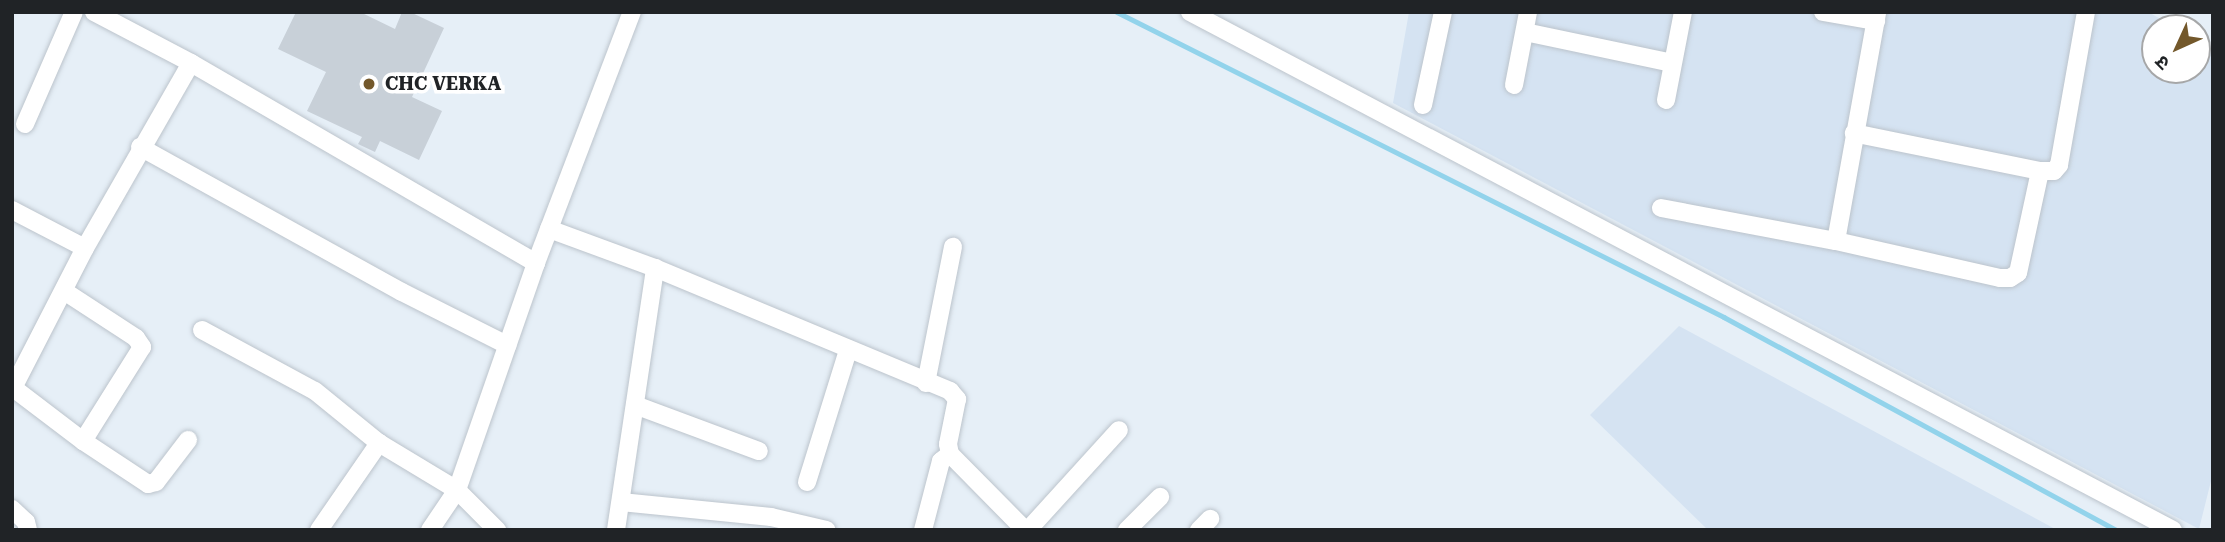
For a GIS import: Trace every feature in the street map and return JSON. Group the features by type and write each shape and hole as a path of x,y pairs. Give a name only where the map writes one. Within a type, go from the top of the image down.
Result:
{"street":[{"path":"25,124 74,12"},
{"path":"94,12 191,63 536,263"},
{"path":"430,530 457,490 536,263 632,12"},
{"path":"1190,12 2173,530"},
{"path":"1423,105 1443,12"},
{"path":"1514,85 1528,12"},
{"path":"1666,100 1683,12"},
{"path":"1824,12 1877,17 1836,241"},
{"path":"1854,132 2040,171 2054,171 2059,165 2086,12"},
{"path":"1525,32 1672,63"},
{"path":"188,440 156,482 148,484 83,441 13,387 140,147 191,63"},
{"path":"140,147 402,292 507,345"},
{"path":"1661,208 2010,278 2018,273 2022,264 2040,171"},
{"path":"12,210 85,248"},
{"path":"550,229 655,268 950,391 957,399 948,444 950,454 1026,530 1119,430"},
{"path":"926,383 953,247"},
{"path":"616,530 655,268"},
{"path":"64,291 136,338 142,347 83,441"},
{"path":"202,330 315,391 379,443 457,490 497,530"},
{"path":"807,482 848,350"},
{"path":"635,405 759,451"},
{"path":"319,530 379,443"},
{"path":"923,530 941,461 950,454"},
{"path":"1127,530 1160,497"},
{"path":"621,502 759,516 827,530"},
{"path":"12,509 26,522 28,530"}],"shaded area":[{"path":"1409,12 2148,12 2152,14 2141,14 2141,84 2211,84 2211,46 2213,47 2213,473 2199,529 1393,103"},
{"path":"1679,326 2057,530 1708,530 1590,415"}],"building":[{"name":"CHC VERKA","path":"296,12 360,12 395,29 402,12 410,12 444,28 412,97 442,111 419,160 380,141 375,152 358,144 362,137 307,111 326,72 278,49"}],"waterway":[{"path":"1117,12 1724,317 2117,530"}],"place":[{"name":"CHC VERKA","path":"369,84"}]}
